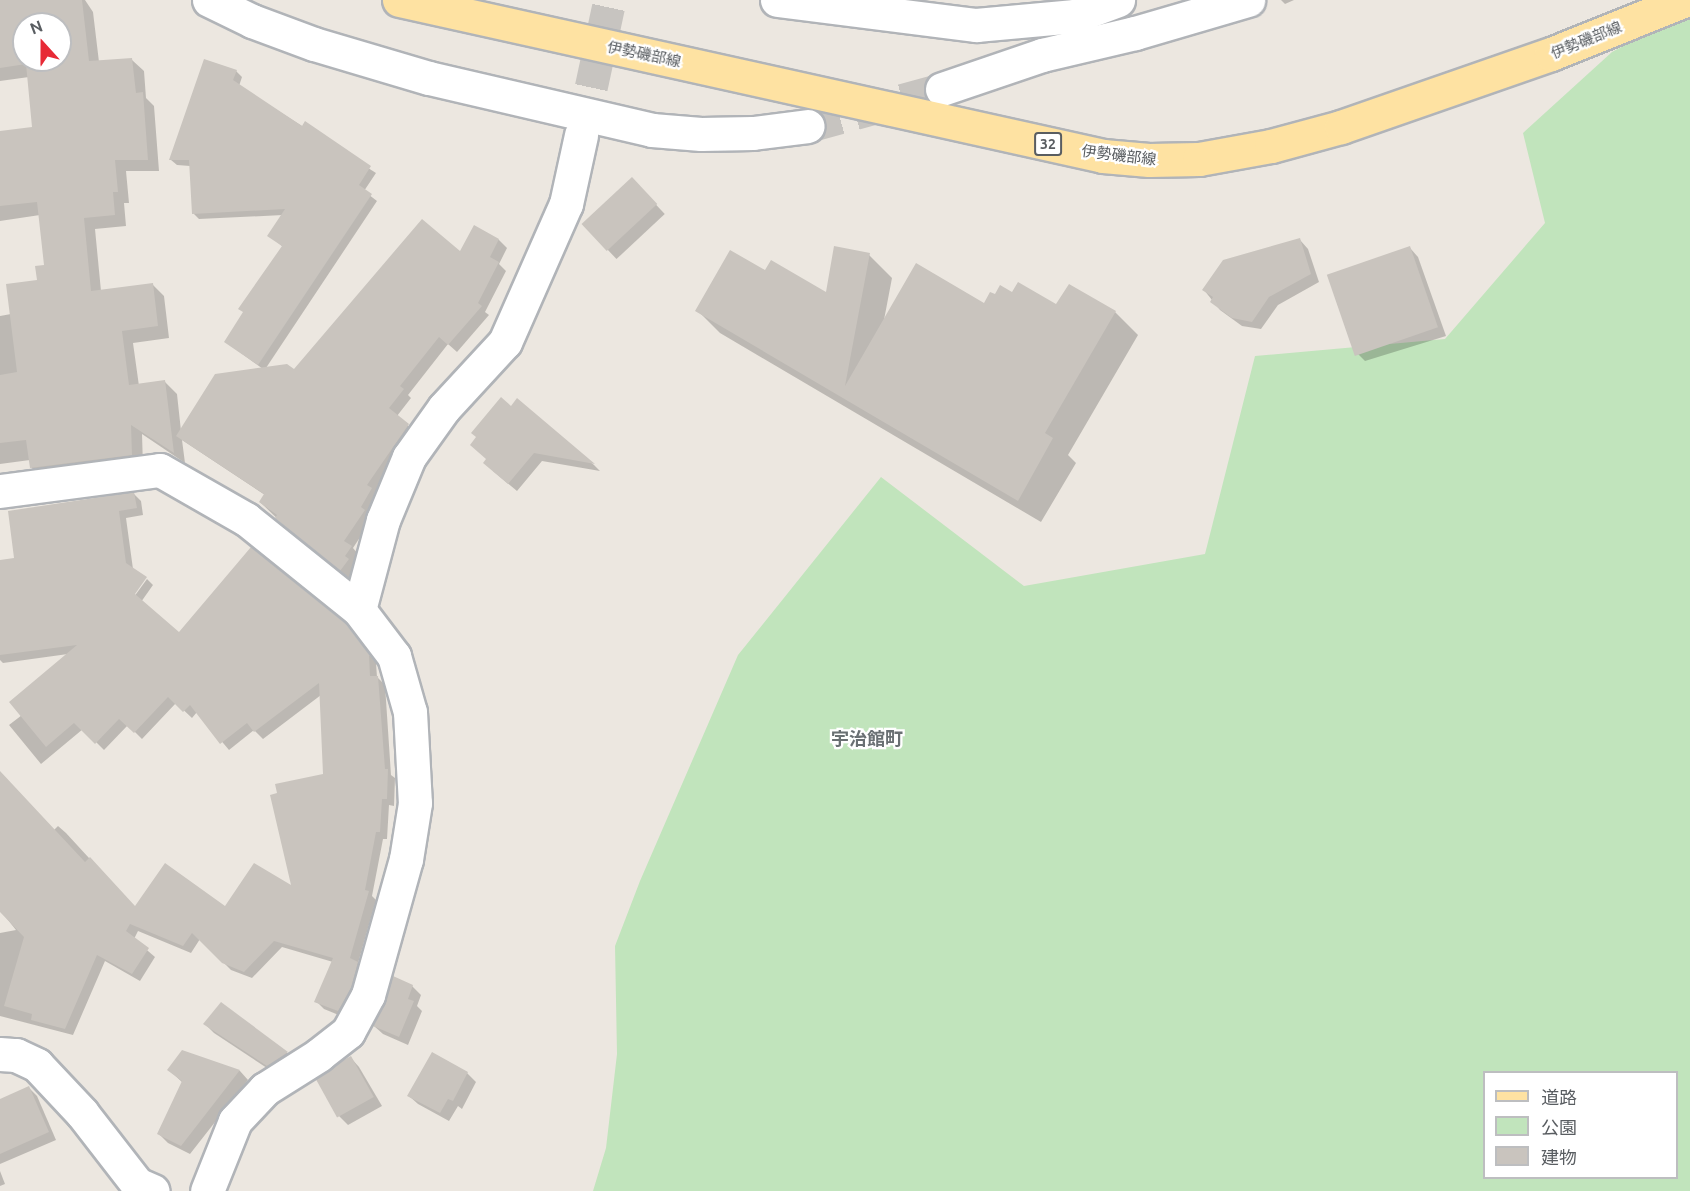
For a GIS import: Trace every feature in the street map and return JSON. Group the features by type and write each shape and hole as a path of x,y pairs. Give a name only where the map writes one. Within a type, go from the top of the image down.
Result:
{"main road":[{"name":"伊勢磯部線","path":"399,0 1103,156 1149,160 1220,155 1271,146 1341,127 1551,54 1685,0"}],"street":[{"path":"209,0 252,21 314,44 429,78 652,130 701,134 743,133 808,126"},
{"path":"777,0 975,25 1075,16 1118,0"},
{"path":"942,89 1042,56 1135,33 1248,0"},
{"path":"359,610 383,520 409,457 444,408 505,342 566,204 581,135"},
{"path":"0,491 159,470 246,519 359,610 394,656 410,712 415,803 406,859 368,995 348,1032 265,1089 234,1121 207,1191"},
{"path":"0,1054 16,1055 37,1065 82,1113 137,1184 153,1191"}],"green space":[{"path":"1690,10 1690,1191 593,1191 606,1148 617,1054 615,946 640,881 738,655 881,477 1024,586 1205,554 1255,356 1445,339 1545,223 1523,133 1612,52"}],"building":[{"path":"0,0 82,0 89,61 132,58 136,93 143,92 148,160 115,160 118,192 113,192 115,215 84,218 91,291 153,283 158,326 122,331 129,385 165,380 174,453 131,425 132,455 30,468 26,440 0,443 0,375 17,372 6,284 37,280 35,266 44,265 37,202 0,206 0,131 32,127 27,72 72,72 72,12 12,12 12,66 0,68"},
{"path":"204,59 237,70 233,80 302,126 305,121 371,166 359,185 372,194 258,365 224,342 243,312 238,309 282,246 267,236 285,209 192,214 189,160 169,160"},
{"path":"632,177 657,204 607,251 582,224"},
{"path":"422,219 460,251 474,225 499,239 490,257 499,262 478,303 482,306 448,345 439,337 400,386 404,389 389,408 409,424 367,485 372,488 361,507 365,510 344,541 352,546 345,556 349,559 340,571 275,518 277,515 259,502 264,494 176,436 215,374 287,364 294,369"},
{"path":"1300,238 1311,274 1269,297 1252,322 1232,318 1210,302 1213,297 1202,290 1223,260"},
{"path":"834,246 870,253 845,386 916,263 984,303 990,292 995,294 1000,285 1012,292 1018,282 1056,304 1069,284 1116,311 1045,433 1053,438 1018,501 695,311 730,250 765,270 771,260 826,292"},
{"path":"1410,246 1438,327 1355,356 1327,275"},
{"path":"501,397 511,406 517,398 595,464 534,453 508,484 483,463 486,459 470,445 476,437 471,433"},
{"path":"134,492 137,508 119,511 126,563 147,577 135,594 179,632 251,547 345,623 369,654 370,676 378,676 385,769 388,769 387,799 382,799 380,832 376,832 365,890 369,891 350,958 358,962 351,988 338,1011 314,1002 333,958 274,941 244,972 222,963 192,933 183,946 130,924 126,931 149,948 132,974 97,955 65,1029 31,1020 32,1014 4,1006 24,937 0,912 0,771 85,862 90,857 135,906 165,863 225,906 254,863 291,885 270,795 277,793 275,784 323,774 319,683 254,732 247,723 220,744 190,705 183,712 168,697 134,733 119,719 95,744 74,723 46,747 9,702 77,645 0,655 0,560 14,558 8,511"},
{"path":"393,976 413,985 408,999 414,1001 399,1037 373,1026 386,1000"},
{"path":"221,1002 288,1052 267,1066 203,1024"},
{"path":"182,1050 240,1070 181,1146 157,1134 182,1081 167,1070"},
{"path":"432,1052 468,1072 453,1101 448,1099 440,1113 407,1096"},
{"path":"351,1056 374,1097 337,1117 314,1076"},
{"path":"29,1086 49,1132 0,1154 0,1099"}],"tunnel":[{"path":"581,135 610,0"},
{"path":"808,126 942,89"}],"district":[{"name":"宇治館町","path":"867,738"}]}
